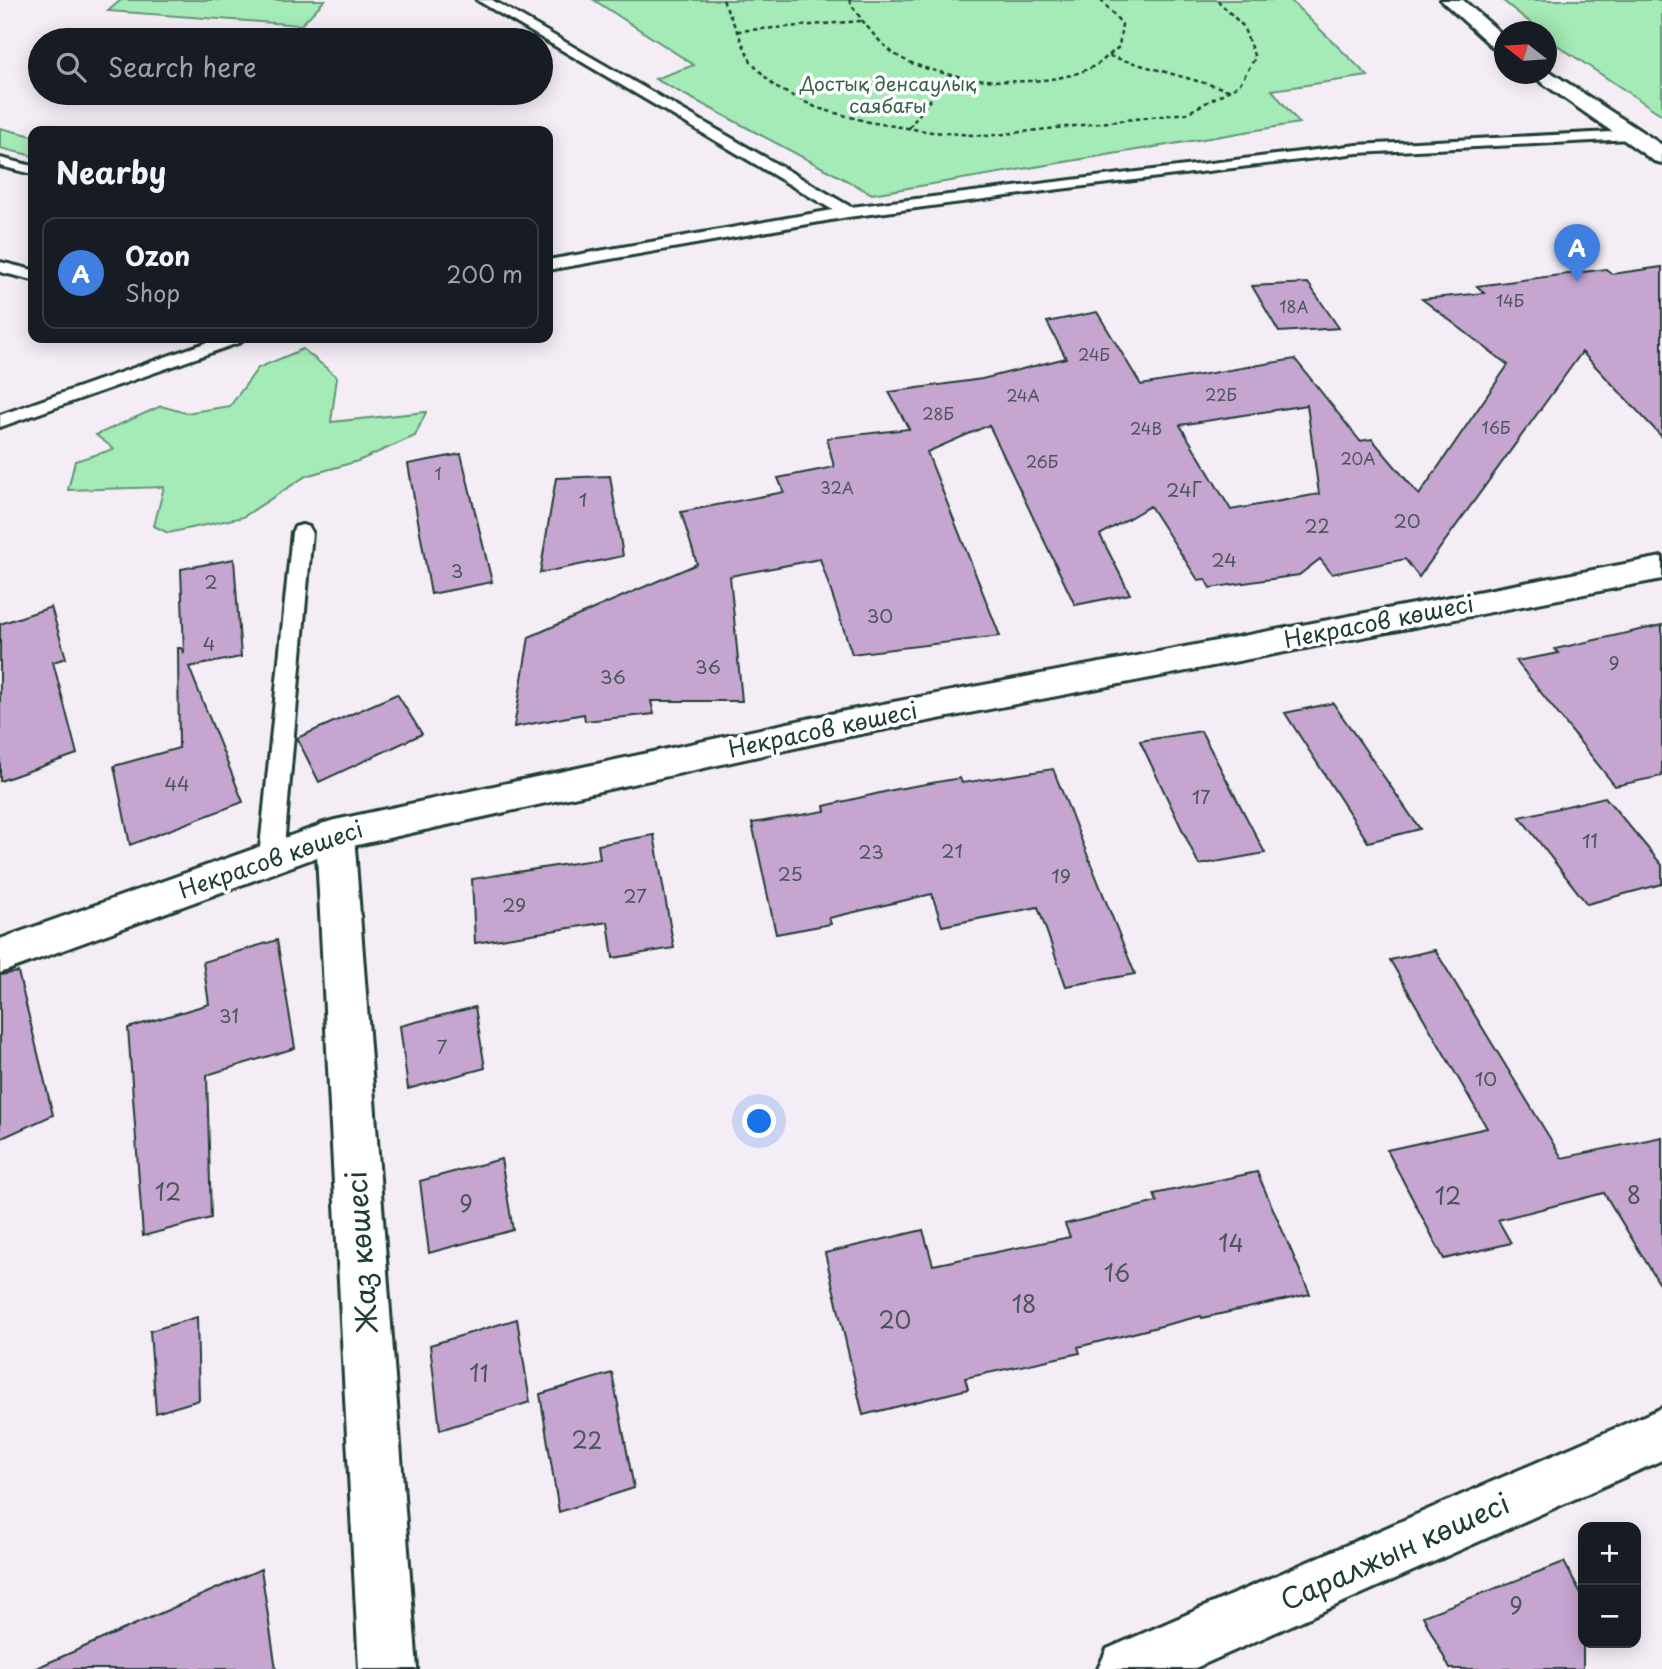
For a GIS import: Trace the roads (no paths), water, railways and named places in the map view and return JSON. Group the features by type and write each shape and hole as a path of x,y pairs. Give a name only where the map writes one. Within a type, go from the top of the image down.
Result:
{"main road":[{"path":"1451,0 1494,38"},
{"path":"1556,84 1662,156"},
{"name":"Некрасов көшесі","path":"0,956 335,835 835,726 1662,568"},
{"name":"Жаз көшесі","path":"335,835 388,1669"},
{"name":"Саралжын көшесі","path":"1134,1668 1662,1434"}],"lane":[{"path":"484,0 532,28"},
{"path":"553,40 848,212"},
{"path":"553,264 848,212 1060,184 1357,149 1630,135"},
{"path":"0,162 28,169"},
{"path":"0,267 28,274"},
{"path":"174,343 185,355"},
{"path":"0,421 221,343"},
{"path":"271,858 302,532"}],"place":[{"name":"Ozon","path":"1577,282"}],"park label":[{"name":"Достық денсаулық саябағы","path":"888,95"}]}
